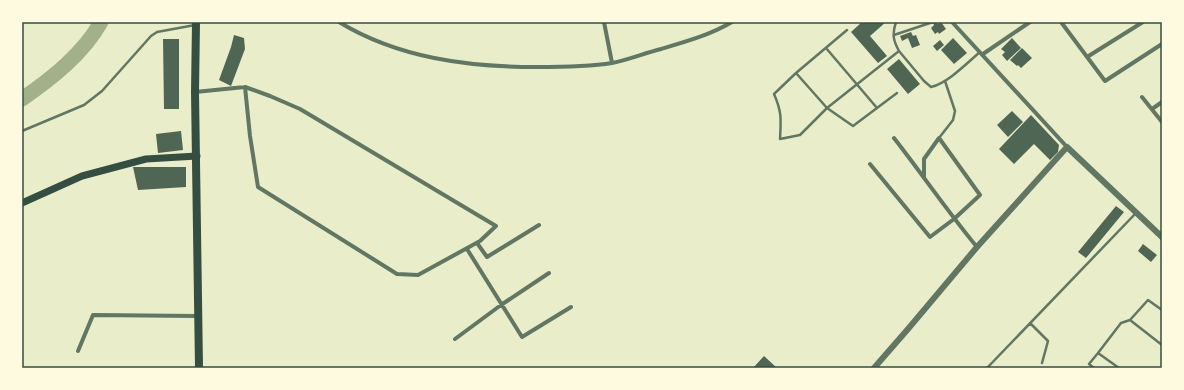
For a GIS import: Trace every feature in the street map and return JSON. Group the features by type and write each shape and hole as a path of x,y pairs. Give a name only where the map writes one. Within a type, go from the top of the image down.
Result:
{"highway":[{"path":"196,23 195,92 197,156 198,368"}],"main road":[{"path":"22,203 82,176 96,172 146,159 197,156"}],"street":[{"path":"339,22 365,36 416,55 461,63 503,67 565,67 612,63 716,31 732,22"},
{"path":"604,22 612,63"},
{"path":"952,22 1067,147 1162,237"},
{"path":"981,53 1030,22"},
{"path":"1061,22 1106,82 1162,44"},
{"path":"1087,57 1143,22"},
{"path":"195,92 245,87 300,109 496,226 467,250 418,275 397,274 258,187 250,136 245,87"},
{"path":"1142,97 1162,122"},
{"path":"1152,109 1162,102"},
{"path":"894,138 954,219 977,247"},
{"path":"870,164 930,237 954,219 980,195 939,138 924,159 924,177"},
{"path":"874,368 977,247 1067,147"},
{"path":"477,243 487,257 539,224"},
{"path":"467,250 522,337 571,307"},
{"path":"455,339 501,304 549,273"},
{"path":"78,351 93,315 197,316"}],"lane":[{"path":"896,22 894,28 894,42 899,51 924,81 931,86 945,81 981,53"},
{"path":"894,35 933,22"},
{"path":"22,131 84,105 102,91 151,36 157,32 196,23"},
{"path":"847,30 796,73 774,94 780,106 780,139 800,135 827,108 899,51"},
{"path":"826,48 877,108"},
{"path":"796,73 827,108 853,126 897,93"},
{"path":"939,138 953,120 955,111 945,81"},
{"path":"987,368 1136,212"},
{"path":"1094,368 1089,364 1121,323 1130,320 1148,300 1162,310"},
{"path":"1130,320 1162,345"},
{"path":"1030,323 1048,341 1042,363"},
{"path":"1098,353 1119,368"}],"building":[{"path":"862,22 886,22 870,36 887,56 878,63 851,32"},
{"path":"935,22 938,24 941,22 946,29 939,34 938,32 935,34 931,28"},
{"path":"911,32 913,36 916,35 920,45 912,48 908,38 902,41 900,36"},
{"path":"234,35 244,38 245,49 231,86 219,80"},
{"path":"953,38 967,53 954,64 941,50"},
{"path":"1012,38 1021,48 1007,61 1002,55 1005,52 1001,49"},
{"path":"163,39 179,39 179,109 164,109"},
{"path":"940,40 944,45 937,51 933,46"},
{"path":"1022,48 1032,58 1021,68 1010,60"},
{"path":"899,59 920,84 908,94 887,69"},
{"path":"1012,111 1023,122 1008,137 997,125"},
{"path":"1031,115 1059,145 1058,152 1050,160 1034,144 1014,164 999,149"},
{"path":"181,131 183,150 158,153 156,134"},
{"path":"133,167 186,167 186,187 138,190"},
{"path":"1116,206 1124,212 1086,258 1078,252"},
{"path":"1143,244 1157,255 1151,262 1138,251"},
{"path":"764,356 777,368 753,368"}],"waterway":[{"path":"22,99 66,65 94,34 101,22"}]}
